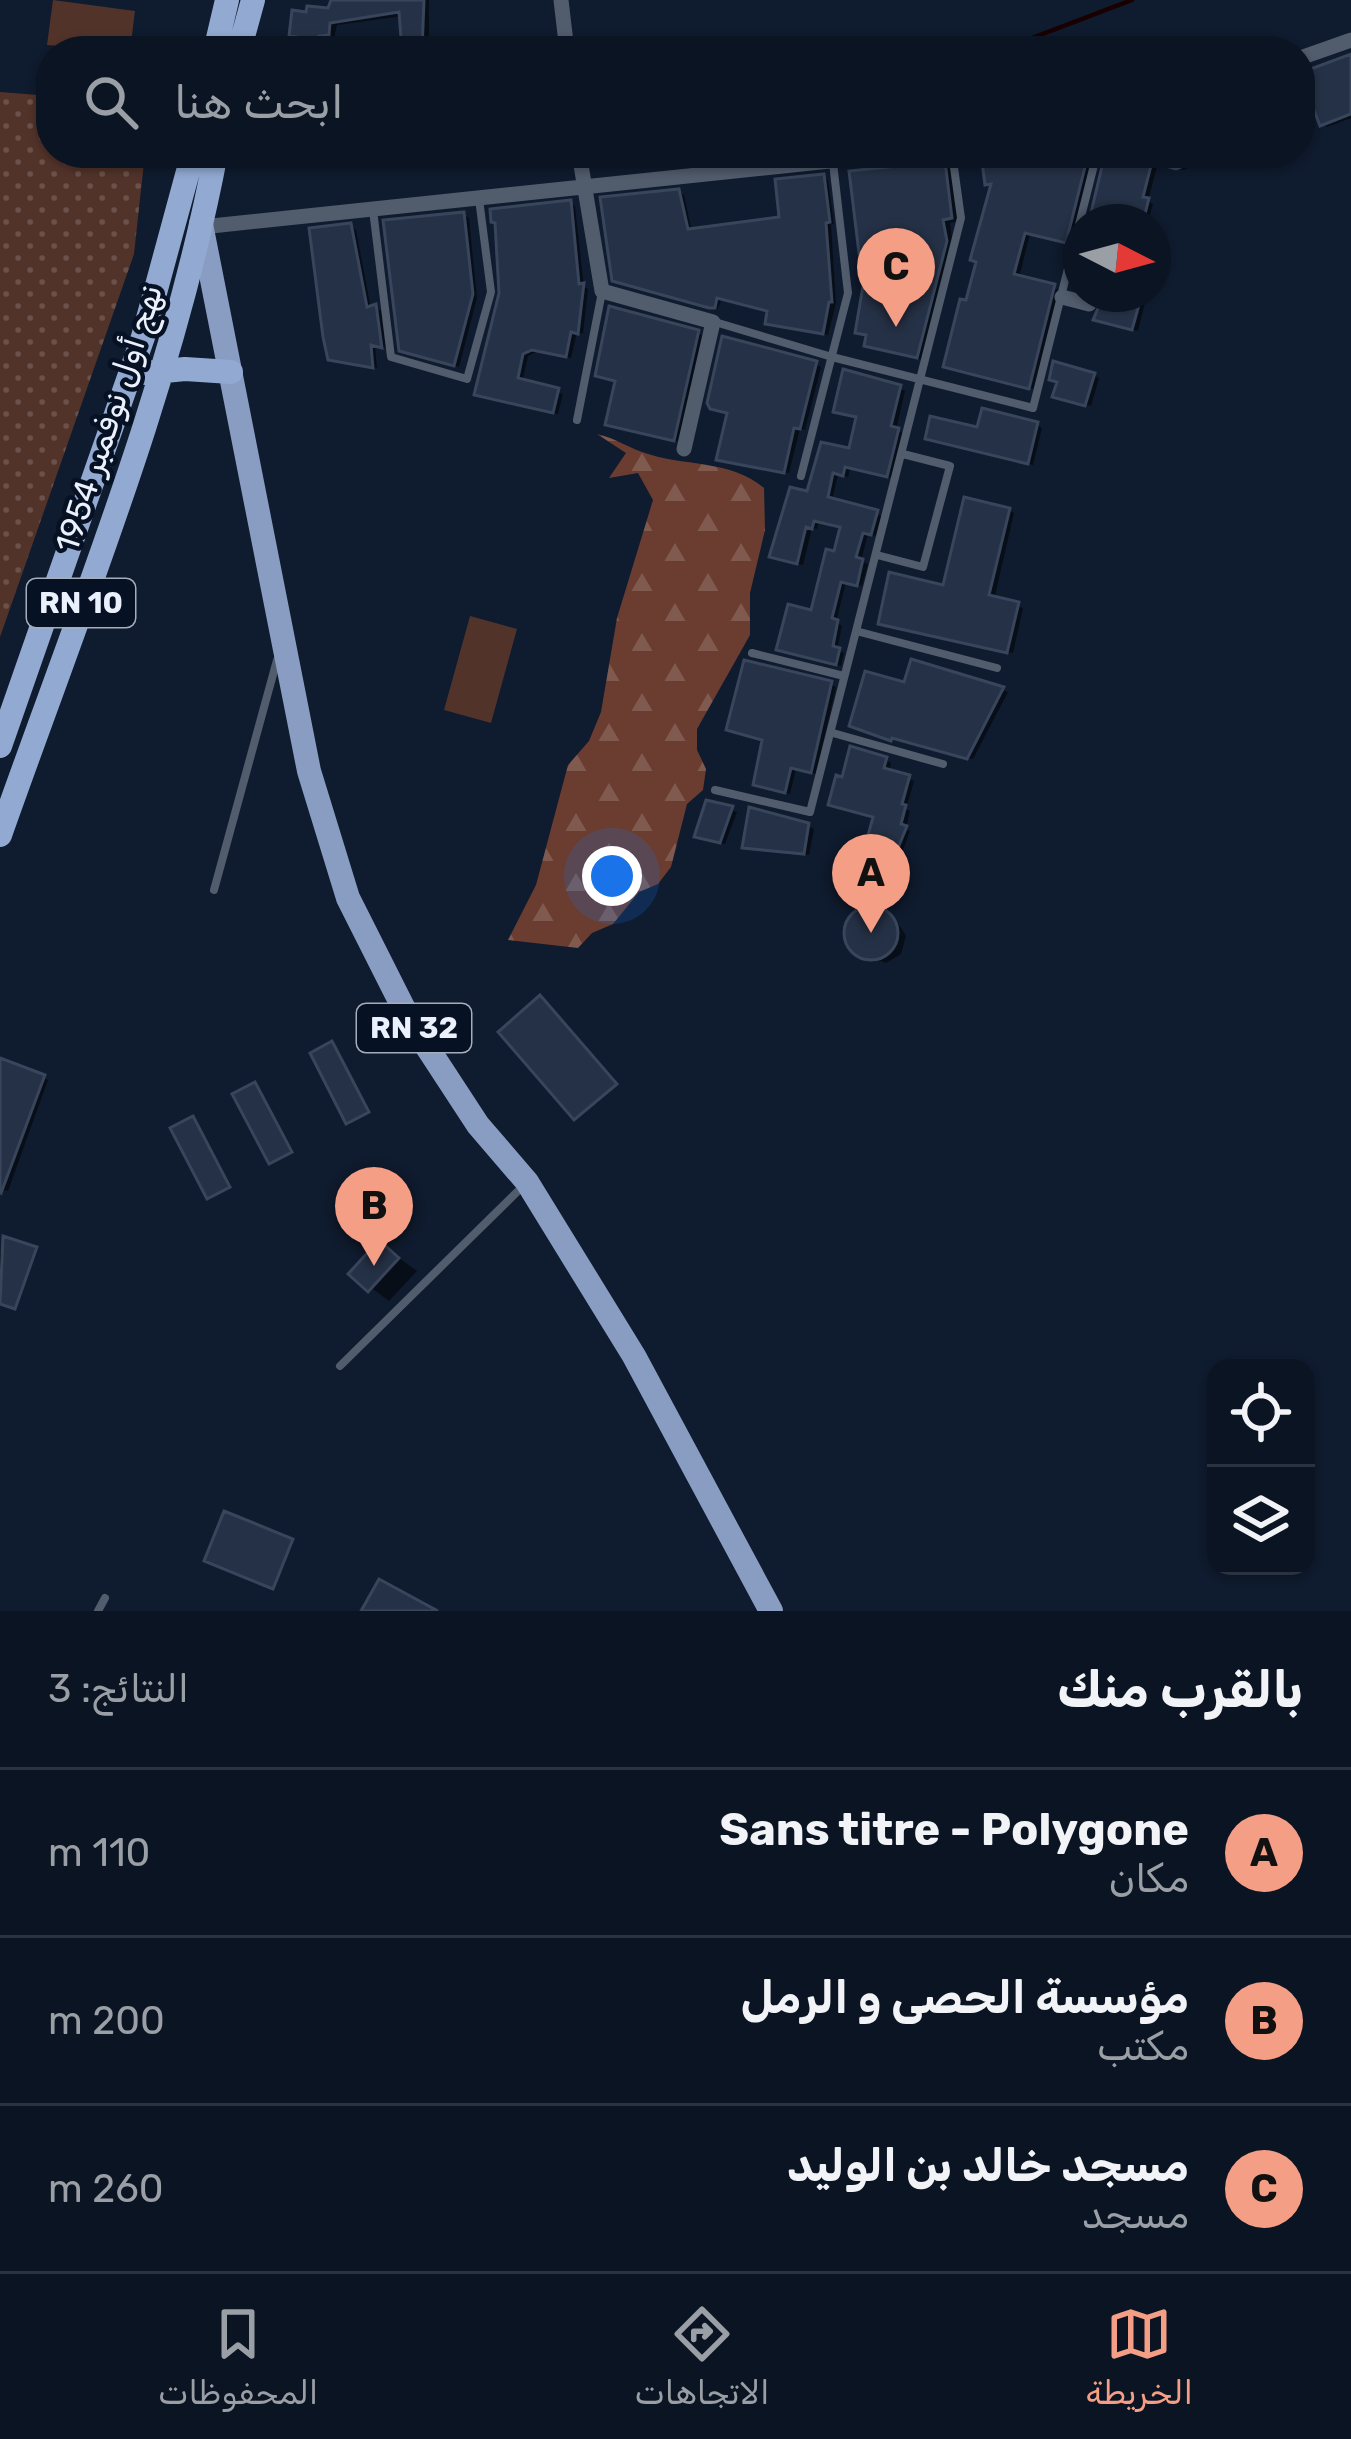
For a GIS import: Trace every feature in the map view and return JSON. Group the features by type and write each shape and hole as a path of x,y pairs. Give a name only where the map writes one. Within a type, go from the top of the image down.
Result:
{"highway":[{"path":"218,36 226,0"},
{"path":"243,36 253,0"},
{"name":"نهج أول نوفمبر 1954","path":"0,746 127,382 189,168"},
{"name":"نهج أول نوفمبر 1954","path":"0,835 149,406 202,227 213,168"},
{"path":"127,382 160,370 220,372"},
{"path":"149,406 177,385 220,372"}],"main road":[{"name":"RN 32","path":"184,190 202,227 220,372 309,771 356,914 410,1021 478,1125 527,1182 634,1356 771,1611"}],"street":[{"path":"561,0 565,36"},
{"path":"1315,53 1351,40"},
{"path":"581,168 602,291 713,322 684,449"},
{"path":"202,227 780,168"}],"lane":[{"path":"801,476 848,293 833,168"},
{"path":"715,790 810,812 961,218 954,168"},
{"path":"1087,204 1094,168"},
{"path":"373,209 391,357 467,379 490,292 479,199"},
{"path":"577,420 602,291"},
{"path":"713,322 1033,408 1063,294"},
{"path":"877,555 923,568 945,486 950,466 904,454"},
{"path":"856,631 997,668"},
{"path":"214,890 282,641"},
{"path":"752,653 844,676"},
{"path":"833,733 943,764"},
{"path":"340,1366 527,1182"},
{"path":"98,1611 105,1598"}],"shaded area":[{"path":"53,0 135,11 132,36 48,36"},
{"path":"0,92 36,95 36,168 143,168 134,254 0,637"},
{"path":"470,616 517,629 491,723 444,710"}],"green space":[{"path":"597,434 658,457 721,468 751,479 764,488 765,530 750,593 750,635 697,729 697,750 706,769 703,790 687,804 671,867 658,884 639,892 613,924 592,933 578,948 508,940 536,885 568,765 589,741 601,712 617,618 653,500 638,473 609,478 626,453"}],"building":[{"path":"331,0 424,0 423,36 401,36 399,12 330,23 329,35 289,36 292,10 328,8"},
{"path":"1351,54 1351,114 1320,126 1315,113 1315,67"},
{"path":"946,168 952,218 943,220 947,241 917,358 864,346 866,335 855,333 863,286 849,171"},
{"path":"983,168 1085,168 1076,204 1063,204 1063,242 1025,233 1014,274 1055,284 1029,389 943,367 960,299 966,300 976,262 970,260 991,184 985,185"},
{"path":"1102,168 1150,168 1143,197 1149,198 1148,204 1093,204"},
{"path":"824,174 832,302 823,334 765,324 767,311 717,298 715,308 709,308 612,281 600,197 679,189 688,229 779,217 775,179"},
{"path":"571,200 579,284 584,283 578,334 571,332 566,357 532,350 523,354 518,378 559,388 553,413 474,395 499,293 490,209"},
{"path":"464,212 473,294 454,366 399,351 383,220"},
{"path":"351,223 367,307 376,304 382,348 371,345 373,368 328,360 323,337 309,228"},
{"path":"609,306 699,330 674,441 605,425 615,381 595,376"},
{"path":"1096,312 1137,312 1132,330 1093,320"},
{"path":"722,336 817,361 784,473 716,460 727,413 710,409 707,403"},
{"path":"1053,361 1095,373 1085,406 1052,397 1057,382 1049,380"},
{"path":"843,369 901,385 891,426 899,428 887,477 845,467 843,476 833,473 828,497 878,510 871,535 863,533 856,557 863,559 857,586 841,582 832,618 838,620 833,646 840,648 836,665 776,650 788,604 811,610 826,549 834,551 840,527 814,521 812,529 806,527 797,564 769,557 790,487 807,491 821,442 849,448 856,417 833,412"},
{"path":"982,408 1038,422 1028,464 925,439 930,416 977,427"},
{"path":"964,497 1010,508 989,595 1019,602 1007,653 878,624 889,572 943,585"},
{"path":"911,659 1004,687 967,759 849,726 865,671 904,682"},
{"path":"744,660 832,681 811,773 791,768 785,793 753,785 762,740 726,730"},
{"path":"850,746 887,757 884,768 910,775 902,804 906,805 901,824 907,826 894,858 864,850 873,817 828,805"},
{"path":"706,800 733,806 720,843 694,837"},
{"path":"749,807 809,823 804,854 742,848"},
{"path":"871,906 890,914 898,933 890,952 871,960 852,952 844,933 852,914"},
{"path":"540,995 617,1084 574,1120 498,1032"},
{"path":"332,1041 369,1112 346,1124 310,1053"},
{"path":"0,1058 45,1075 1,1193 0,1192"},
{"path":"255,1082 292,1152 269,1164 232,1094"},
{"path":"193,1116 230,1187 207,1199 170,1128"},
{"path":"3,1236 37,1247 15,1309 0,1304"},
{"path":"379,1240 399,1258 368,1292 348,1274"},
{"path":"224,1511 293,1539 273,1589 204,1561"},
{"path":"379,1579 438,1611 361,1611"}],"waterway":[{"path":"1037,36 1132,0"}],"place":[{"name":"مسجد خالد بن الوليد","path":"896,327"},
{"name":"Sans titre - Polygone","path":"871,933"},
{"name":"مؤسسة الحصى و الرمل","path":"374,1266"}]}
